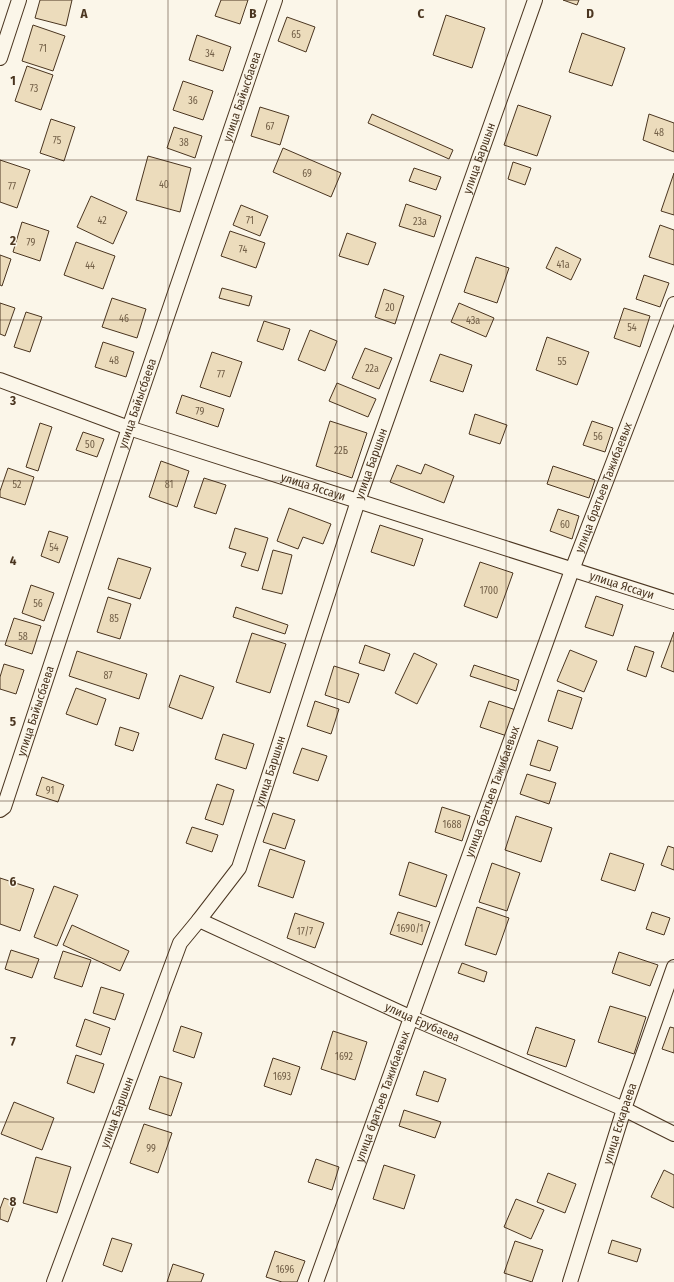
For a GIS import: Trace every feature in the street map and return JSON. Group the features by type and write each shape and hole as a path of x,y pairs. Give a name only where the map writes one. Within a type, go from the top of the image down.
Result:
{"street":[{"path":"0,58 19,0"},
{"name":"улица Байысбаева","path":"2,809 129,428 275,0"},
{"name":"улица Баршын","path":"54,1282 180,943 239,868 358,501 535,0"},
{"name":"улица братьев Тажибаевых","path":"316,1282 572,570 674,304"},
{"name":"улица Яссауи","path":"0,380 129,428 674,602"},
{"name":"улица Ерубаева","path":"199,920 412,1018 624,1109 674,1134"},
{"name":"улица Ескараева","path":"570,1282 624,1109 674,968"}],"building":[{"path":"40,0 72,0 66,26 35,18"},
{"path":"221,0 248,0 240,24 215,16"},
{"path":"563,0 579,0 577,5"},
{"path":"446,15 485,28 472,68 433,55"},
{"path":"287,17 315,27 306,52 278,41"},
{"path":"33,25 65,36 53,71 22,61"},
{"path":"582,33 625,48 612,86 569,72"},
{"path":"197,35 231,47 223,71 189,60"},
{"path":"27,66 53,75 41,110 15,101"},
{"path":"183,81 213,91 203,120 173,110"},
{"path":"518,105 551,116 537,156 504,145"},
{"path":"260,107 289,116 280,145 251,136"},
{"path":"372,114 453,150 449,159 368,123"},
{"path":"649,114 674,123 674,152 643,140"},
{"path":"51,119 75,127 64,161 40,153"},
{"path":"174,127 202,136 195,158 167,148"},
{"path":"283,148 341,173 331,197 273,172"},
{"path":"148,156 191,168 180,212 136,200"},
{"path":"0,160 30,170 17,208 0,202"},
{"path":"513,162 531,168 525,185 508,179"},
{"path":"414,168 441,177 436,190 409,181"},
{"path":"674,173 674,215 661,211"},
{"path":"91,196 127,212 113,244 77,227"},
{"path":"406,204 441,216 434,237 399,226"},
{"path":"241,205 268,216 260,236 233,225"},
{"path":"22,222 49,231 40,261 13,252"},
{"path":"660,225 674,230 674,265 649,257"},
{"path":"230,231 265,243 256,268 221,256"},
{"path":"347,233 376,243 368,265 339,256"},
{"path":"76,242 115,256 103,289 64,275"},
{"path":"556,247 581,259 571,280 546,268"},
{"path":"0,255 11,259 2,286 0,285"},
{"path":"476,257 509,268 497,303 464,292"},
{"path":"644,275 669,283 660,307 636,299"},
{"path":"222,288 252,296 249,306 219,298"},
{"path":"384,289 404,296 395,324 375,317"},
{"path":"112,298 146,309 137,338 102,327"},
{"path":"0,303 15,308 5,336 0,334"},
{"path":"459,303 494,318 486,337 451,322"},
{"path":"624,308 650,316 640,347 614,338"},
{"path":"26,312 42,317 30,352 14,347"},
{"path":"264,321 290,329 283,350 257,341"},
{"path":"310,330 337,341 325,371 298,360"},
{"path":"547,337 589,352 577,385 536,370"},
{"path":"103,342 134,352 126,377 95,367"},
{"path":"365,348 392,358 379,389 352,378"},
{"path":"212,352 242,362 230,397 200,387"},
{"path":"440,354 472,365 463,392 430,381"},
{"path":"337,383 376,399 368,417 329,401"},
{"path":"182,395 224,409 218,427 176,413"},
{"path":"475,414 507,425 500,444 469,434"},
{"path":"330,421 367,433 352,478 316,466"},
{"path":"592,421 613,428 605,452 583,445"},
{"path":"40,423 52,427 38,471 26,467"},
{"path":"83,432 104,439 97,457 76,450"},
{"path":"161,461 189,471 177,507 149,497"},
{"path":"425,464 454,476 444,503 390,482 397,465 421,474"},
{"path":"553,466 595,480 589,498 547,484"},
{"path":"8,468 34,477 25,505 0,497 0,491"},
{"path":"204,478 226,485 216,514 194,507"},
{"path":"289,508 331,524 323,544 303,537 298,549 277,541"},
{"path":"558,509 579,516 572,539 550,531"},
{"path":"380,525 423,539 414,566 371,552"},
{"path":"235,528 268,538 258,571 241,566 246,553 229,548"},
{"path":"49,531 68,537 59,563 41,556"},
{"path":"273,550 292,555 282,594 262,589"},
{"path":"118,558 151,568 140,599 108,589"},
{"path":"480,562 513,573 497,618 464,606"},
{"path":"31,585 54,593 44,621 22,613"},
{"path":"596,596 623,605 613,636 585,627"},
{"path":"108,597 131,604 120,639 97,632"},
{"path":"236,607 288,625 285,634 233,617"},
{"path":"14,618 41,626 32,654 5,645"},
{"path":"674,632 674,672 661,667"},
{"path":"252,633 286,644 270,693 236,682"},
{"path":"365,645 390,654 384,671 359,663"},
{"path":"635,646 654,652 646,677 627,670"},
{"path":"570,650 597,661 584,692 557,681"},
{"path":"77,651 147,674 139,699 69,676"},
{"path":"414,653 437,664 417,704 395,693"},
{"path":"4,664 24,670 16,694 0,689 0,677"},
{"path":"474,665 519,680 516,691 470,676"},
{"path":"334,666 359,674 349,703 325,695"},
{"path":"180,675 214,687 202,719 169,707"},
{"path":"76,688 106,699 97,725 66,714"},
{"path":"558,690 582,698 572,729 548,721"},
{"path":"315,701 339,709 331,734 307,726"},
{"path":"489,701 516,710 507,736 480,727"},
{"path":"120,727 139,733 133,751 115,745"},
{"path":"223,734 254,744 246,769 215,759"},
{"path":"538,740 558,747 550,771 530,765"},
{"path":"302,748 327,756 318,781 293,773"},
{"path":"527,774 556,783 549,804 520,794"},
{"path":"42,777 64,785 58,802 36,795"},
{"path":"217,784 234,790 223,825 205,819"},
{"path":"442,807 470,816 462,841 435,832"},
{"path":"273,813 295,820 285,849 263,842"},
{"path":"516,816 552,828 541,862 505,850"},
{"path":"192,827 218,835 212,852 186,843"},
{"path":"668,846 674,848 674,870 661,865"},
{"path":"270,849 305,861 293,898 258,886"},
{"path":"610,853 644,864 635,891 601,880"},
{"path":"409,862 447,875 436,907 399,895"},
{"path":"492,863 520,873 507,911 479,902"},
{"path":"0,878 34,889 20,931 0,924"},
{"path":"54,886 78,895 57,946 34,937"},
{"path":"477,907 509,918 496,955 465,945"},
{"path":"398,912 430,922 422,945 390,934"},
{"path":"652,912 670,918 664,935 646,929"},
{"path":"295,913 324,923 315,948 287,938"},
{"path":"72,925 129,951 120,971 63,945"},
{"path":"11,950 39,959 32,978 5,969"},
{"path":"63,951 91,960 82,987 54,978"},
{"path":"619,952 658,965 650,986 612,973"},
{"path":"462,963 487,972 484,982 458,973"},
{"path":"101,987 124,994 115,1020 93,1013"},
{"path":"610,1006 646,1017 634,1054 598,1042"},
{"path":"85,1019 110,1028 101,1055 76,1046"},
{"path":"181,1026 202,1033 194,1058 173,1051"},
{"path":"536,1027 575,1040 566,1067 527,1054"},
{"path":"670,1027 674,1028 674,1053 662,1049"},
{"path":"333,1031 367,1042 355,1080 321,1069"},
{"path":"76,1055 104,1064 94,1093 67,1083"},
{"path":"273,1058 300,1067 291,1095 264,1086"},
{"path":"424,1071 446,1079 438,1102 416,1095"},
{"path":"160,1076 182,1083 171,1116 149,1109"},
{"path":"14,1102 54,1118 42,1150 1,1134"},
{"path":"404,1110 441,1122 435,1138 399,1126"},
{"path":"144,1124 172,1133 158,1173 130,1163"},
{"path":"36,1157 71,1167 57,1213 23,1203"},
{"path":"316,1159 339,1167 332,1190 308,1182"},
{"path":"384,1165 415,1175 404,1209 373,1199"},
{"path":"664,1170 674,1175 674,1208 651,1197"},
{"path":"548,1173 576,1184 565,1213 537,1202"},
{"path":"4,1198 15,1202 8,1222 0,1219 0,1209"},
{"path":"516,1199 544,1210 531,1239 504,1227"},
{"path":"112,1238 132,1244 122,1272 103,1265"},
{"path":"612,1240 641,1249 637,1262 608,1253"},
{"path":"515,1241 543,1250 532,1282 504,1273"},
{"path":"275,1251 305,1261 297,1282 282,1282 266,1277"},
{"path":"173,1264 204,1274 201,1282 167,1282"}]}
